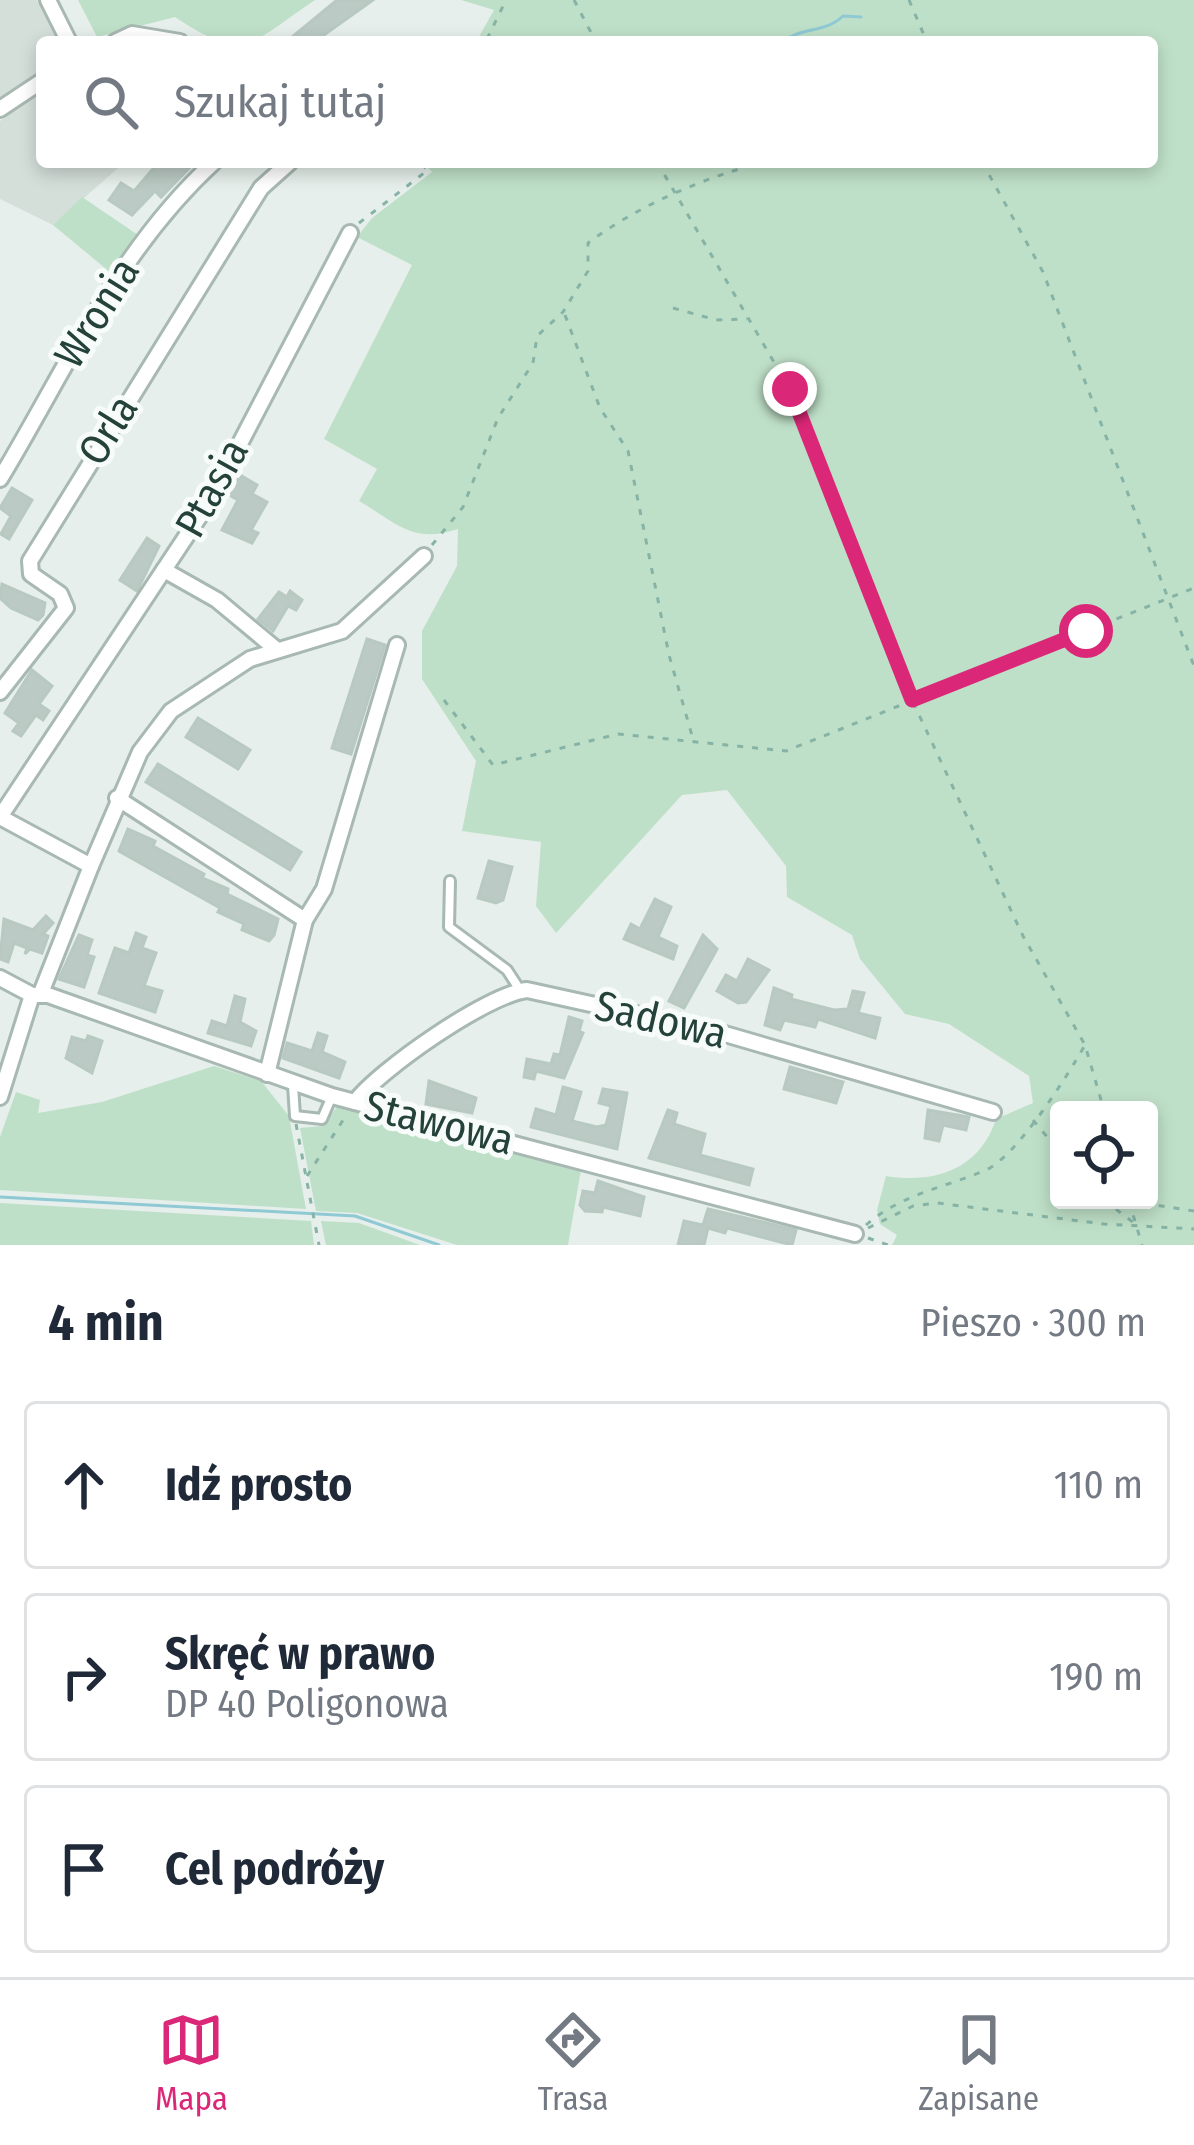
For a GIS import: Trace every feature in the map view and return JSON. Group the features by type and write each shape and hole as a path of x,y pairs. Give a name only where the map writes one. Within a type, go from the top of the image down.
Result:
{"street":[{"path":"48,0 66,36"},
{"path":"0,109 36,85"},
{"name":"Wronia","path":"0,479 102,294 176,196 207,168"},
{"name":"Orla","path":"0,692 66,608 59,594 31,574 29,561 261,188 283,168"},
{"name":"Ptasia","path":"91,866 0,817 212,499 350,233"},
{"path":"0,1097 36,994 117,798 152,731 171,711 240,664 342,631 424,556"},
{"path":"164,570 217,600 277,650"},
{"path":"267,1074 305,920 324,889 397,645"},
{"path":"117,798 305,920"},
{"name":"Stawowa","path":"0,978 332,1096 855,1234"},
{"path":"355,1102 391,1069 520,990"},
{"name":"Sadowa","path":"520,990 718,1032 993,1112"}],"lane":[{"path":"450,881 449,927 507,970 520,990"},
{"path":"293,1083 295,1116 322,1119 332,1096"}],"path":[{"path":"488,36 506,0"},
{"path":"574,0 593,36"},
{"path":"909,0 924,36"},
{"path":"350,233 426,168"},
{"path":"661,168 799,405 912,700 1024,936 1085,1045 1101,1101"},
{"path":"424,556 463,507 498,418 533,363 537,336 562,312 588,271 588,243 618,221 740,168"},
{"path":"985,168 1042,272 1194,666"},
{"path":"673,308 716,320 748,319"},
{"path":"562,312 600,408 628,451 669,655 693,741"},
{"path":"444,700 493,765 618,734 786,751 1194,588"},
{"path":"855,1234 912,1195 992,1168 1059,1095 1085,1045"},
{"path":"306,1178 355,1102"},
{"path":"295,1116 320,1245"},
{"path":"1033,1120 1050,1140"},
{"path":"855,1234 913,1205 937,1203 1194,1229"},
{"path":"1158,1205 1194,1211"},
{"path":"1116,1209 1136,1224"},
{"path":"1131,1209 1142,1245"},
{"path":"855,1234 888,1245"}],"shaded area":[{"path":"0,0 37,0 55,36 36,36 36,75 0,99"},
{"path":"36,95 36,168 118,168 53,225 0,199 0,121"}],"green space":[{"path":"78,0 315,0 262,36 208,36 175,17 96,36"},
{"path":"461,0 1194,0 1194,1245 892,1245 897,1235 880,1224 877,1210 886,1176 922,1178 967,1161 989,1136 996,1119 1033,1103 1029,1076 949,1024 905,1014 860,959 852,935 787,897 786,866 727,790 682,795 556,933 536,906 541,842 462,831 476,761 422,679 422,631 457,566 458,529 417,533 359,501 377,469 324,439 412,265 357,237 372,218 432,172 428,168 1158,168 1158,36 479,36 494,10"},
{"path":"82,197 141,237 111,273 53,225"},
{"path":"214,1066 261,1081 289,1116 306,1209 0,1190 0,1137 16,1092 40,1100 38,1113 102,1102"},
{"path":"340,1103 582,1164 568,1245 457,1245 357,1213 316,1211 300,1128 322,1126"},
{"path":"0,1203 311,1221 314,1245 0,1245"},
{"path":"321,1221 359,1223 420,1245 326,1245"}],"building":[{"path":"337,0 373,0 322,36 293,36"},
{"path":"154,168 189,168 161,197 155,191 132,215 109,200 121,183 134,191"},
{"path":"240,475 257,485 252,494 267,502 251,530 258,533 252,543 222,530 238,500 229,495"},
{"path":"12,488 32,500 9,539 1,534 11,516 0,508"},
{"path":"147,538 159,546 137,591 120,580"},
{"path":"2,584 45,603 43,615 38,620 11,608 0,598"},
{"path":"290,591 302,600 296,610 288,606 273,631 258,619 279,592 287,597"},
{"path":"367,639 385,645 351,754 332,748"},
{"path":"32,670 52,686 39,704 49,711 43,720 36,715 21,736 13,731 19,723 5,713"},
{"path":"198,718 250,750 238,769 186,737"},
{"path":"158,764 301,852 290,870 146,782"},
{"path":"128,829 155,841 153,846 228,889 227,894 278,919 274,935 269,941 242,930 244,924 218,912 220,908 119,851"},
{"path":"489,861 512,867 503,900 496,903 478,898"},
{"path":"655,899 671,907 658,937 677,946 673,959 624,939 631,924 640,929"},
{"path":"46,916 53,923 43,934 48,936 42,953 30,949 25,954 27,948 14,943 8,962 0,959 4,919 33,930"},
{"path":"136,933 146,937 142,948 156,953 144,986 162,991 155,1012 99,993 115,948 129,953"},
{"path":"79,935 92,940 87,955 94,957 84,987 59,979"},
{"path":"703,935 717,949 684,1008 669,1001"},
{"path":"748,959 769,970 746,1002 738,1003 717,991 726,975 737,981"},
{"path":"774,988 792,995 791,999 834,1010 848,1009 853,991 864,993 858,1013 880,1018 875,1038 818,1019 815,1027 784,1020 780,1030 765,1025"},
{"path":"235,996 245,999 240,1022 256,1031 251,1046 208,1033 212,1021 227,1026"},
{"path":"569,1017 582,1021 579,1031 583,1033 564,1078 536,1071 534,1079 524,1077 527,1059 551,1064 554,1054 560,1055"},
{"path":"318,1033 327,1036 322,1052 345,1062 339,1078 283,1058 287,1043 312,1051"},
{"path":"88,1036 102,1041 92,1073 66,1058 72,1037 86,1041"},
{"path":"790,1067 843,1082 836,1103 784,1089"},
{"path":"429,1081 476,1098 472,1113 426,1104"},
{"path":"563,1087 581,1092 572,1121 597,1127 606,1125 611,1106 599,1103 603,1089 627,1093 617,1149 531,1127 536,1109 556,1115"},
{"path":"668,1110 677,1113 674,1124 705,1134 700,1155 753,1169 749,1185 649,1158"},
{"path":"928,1110 969,1117 966,1130 943,1125 939,1141 925,1138"},
{"path":"598,1181 644,1197 640,1216 603,1207 602,1212 585,1211 580,1205 583,1191 595,1193"},
{"path":"708,1209 796,1230 792,1245 727,1228 725,1233 708,1228 704,1245 678,1245 684,1221 703,1225"}],"waterway":[{"path":"794,36 843,16 861,17"},
{"path":"0,1197 355,1216 439,1245"}],"route":[{"path":"790,389 912,700 1086,631"}]}
